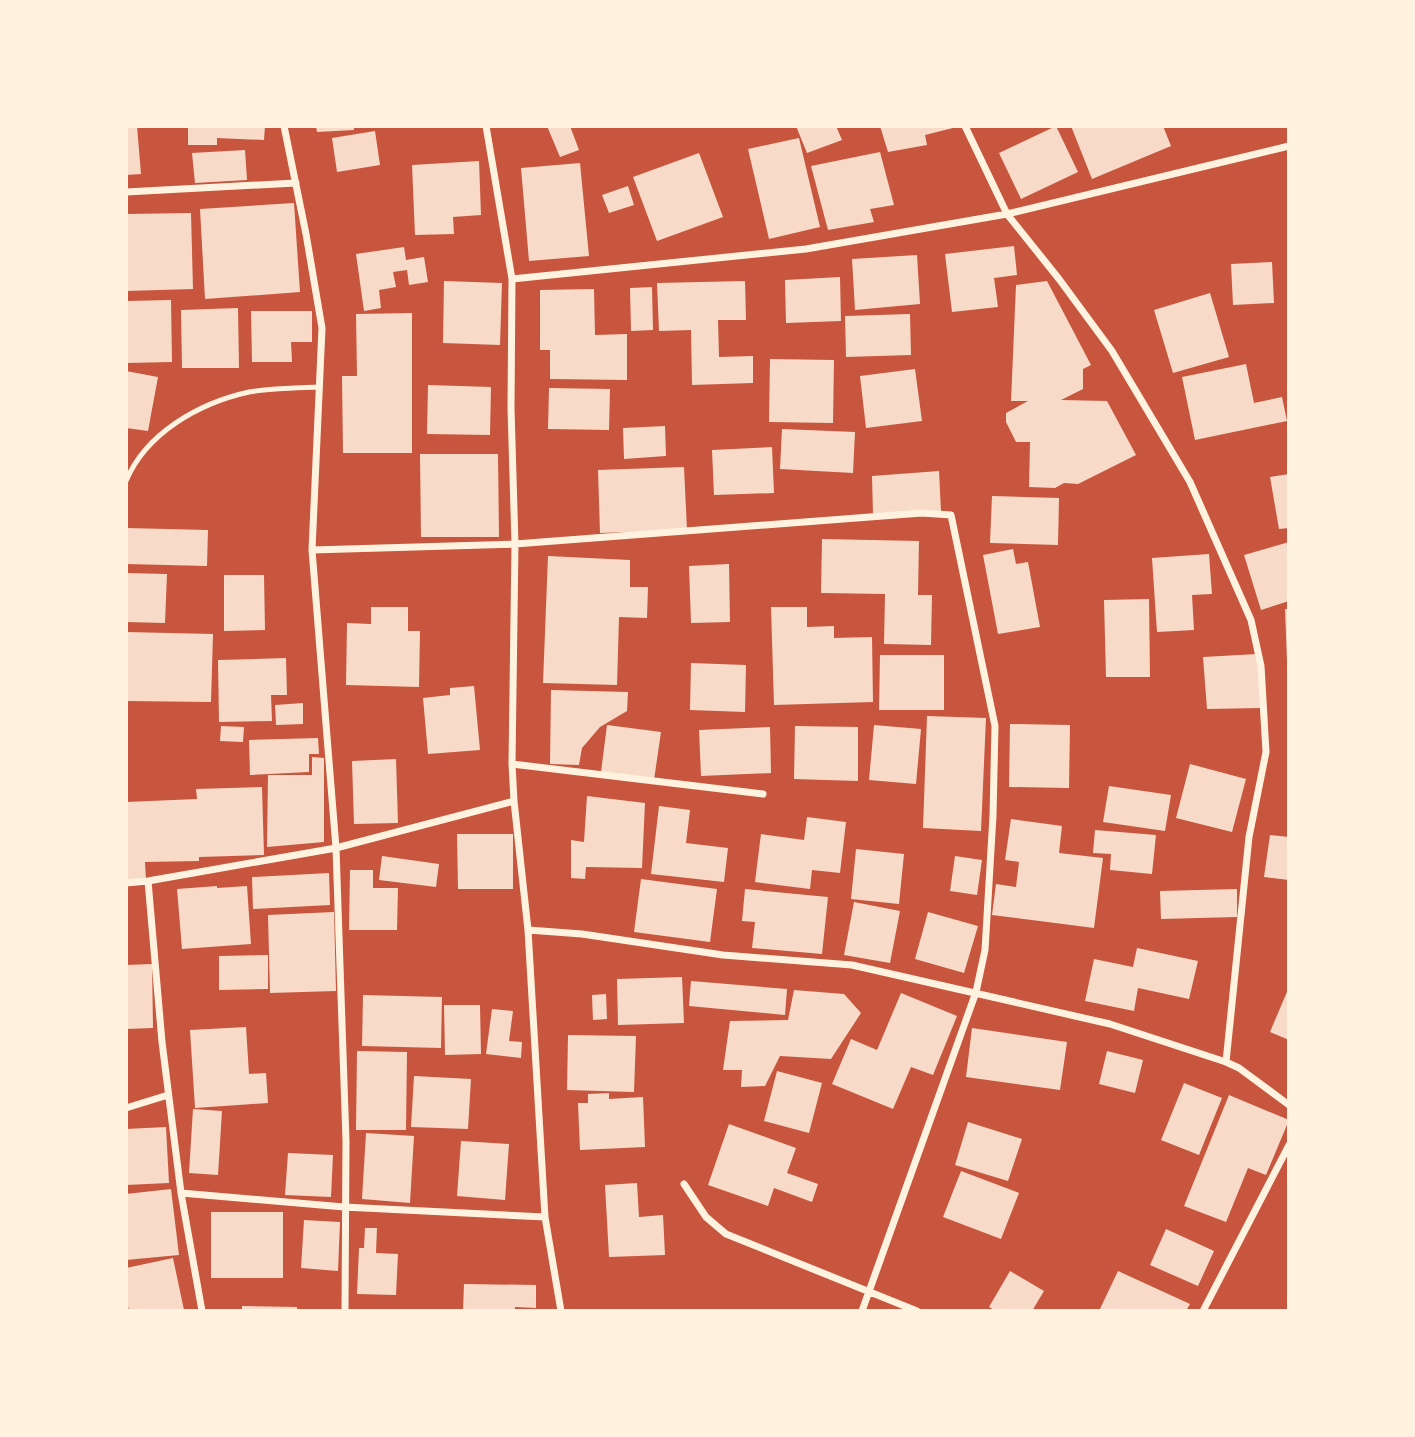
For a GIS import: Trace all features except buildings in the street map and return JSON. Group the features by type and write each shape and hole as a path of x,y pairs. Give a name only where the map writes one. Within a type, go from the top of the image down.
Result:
{"street":[{"path":"284,126 322,328 313,550 337,848 346,1141 345,1311"},
{"path":"486,126 512,278 511,408 515,544 512,764 528,930 545,1217 561,1311"},
{"path":"965,126 1007,214 1112,351 1190,482 1251,620 1261,666 1266,751 1249,837 1226,1062"},
{"path":"512,278 806,249 1007,214 1289,146"},
{"path":"126,192 296,183"},
{"path":"313,550 515,544 922,513 951,515 995,726 985,950 976,992 862,1311"},
{"path":"512,764 763,794"},
{"path":"126,883 337,848 514,801"},
{"path":"148,881 162,1042 181,1192 202,1311"},
{"path":"528,930 582,934 723,955 852,965 976,992 1111,1024 1226,1062 1239,1068 1289,1105"},
{"path":"126,1108 169,1095"},
{"path":"1203,1311 1289,1145"},
{"path":"684,1184 706,1217 726,1234 916,1311"},
{"path":"181,1192 344,1207 545,1217"}],"lane":[{"path":"126,481 142,452 149,445 172,426 208,405 251,392 320,387"}]}
